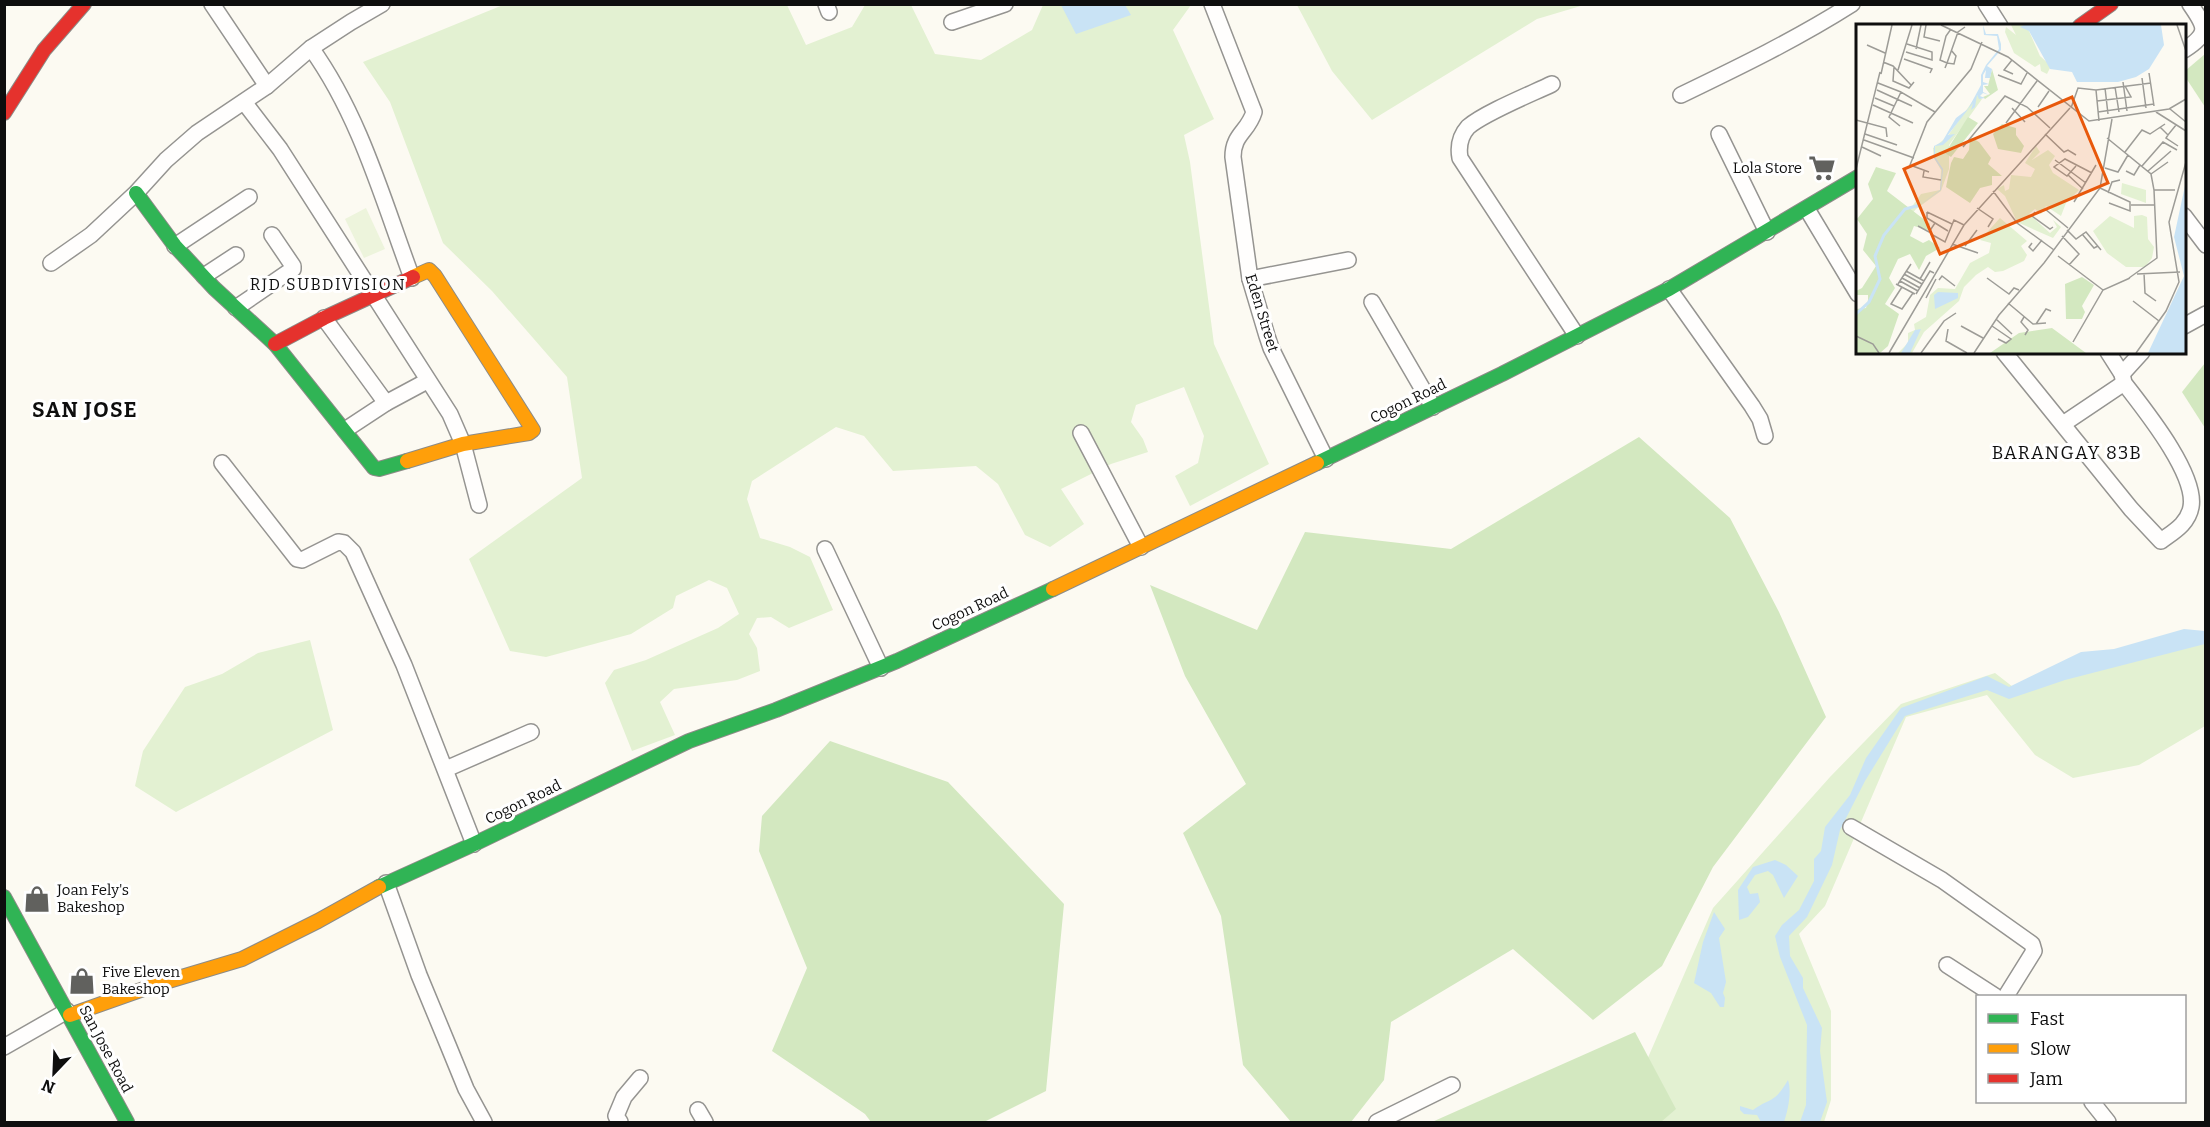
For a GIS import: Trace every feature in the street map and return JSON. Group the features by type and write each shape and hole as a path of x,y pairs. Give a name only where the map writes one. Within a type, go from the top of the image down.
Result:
{"street":[{"path":"4,113 44,50 84,4"},
{"path":"212,4 267,86"},
{"path":"51,263 91,235 196,132 267,86 311,48 382,4"},
{"path":"952,22 1005,4"},
{"name":"Eden Street","path":"1212,4 1254,112 1252,120 1236,138 1233,146 1250,279 1271,348 1326,459"},
{"path":"1681,95 1815,28 1852,4"},
{"path":"1986,4 1999,24"},
{"path":"2083,24 2111,4"},
{"path":"2186,49 2197,41 2204,32 2204,23 2190,4"},
{"path":"311,48 332,76 356,126 412,278"},
{"path":"1552,84 1478,120 1467,129 1458,145 1460,158 1577,336"},
{"path":"244,102 280,149 450,414 463,444 479,505"},
{"path":"1719,134 1767,232"},
{"name":"Cogon Road","path":"69,1013 242,959 386,884 689,741 776,710 881,668 1072,580 1433,407 1669,289 1807,209 1856,178"},
{"path":"136,193 176,246 214,288 275,344 345,430 369,465 379,469 463,444 529,433 533,430 429,270 324,318 275,344"},
{"path":"176,246 249,197"},
{"path":"1807,209 1856,292"},
{"path":"2186,219 2205,245"},
{"path":"236,308 293,269 272,236"},
{"path":"204,276 236,255"},
{"path":"1250,279 1348,260"},
{"path":"1669,289 1760,418 1765,436"},
{"path":"1372,302 1433,407"},
{"path":"2186,325 2205,314"},
{"path":"324,318 386,403"},
{"path":"2006,354 2131,509 2161,541 2182,526 2191,509 2192,496 2183,471 2164,436 2123,378 2109,354"},
{"path":"2063,424 2123,378 2141,354"},
{"path":"345,430 386,403 427,381"},
{"path":"1081,434 1141,547"},
{"path":"222,463 297,559 302,560 338,542 344,543 353,552 404,665 474,844"},
{"path":"825,549 881,668"},
{"path":"446,769 531,732"},
{"path":"1851,827 1942,880 2032,944 2034,951 2007,995"},
{"path":"386,884 447,1045 466,1089 484,1122"},
{"name":"San Jose Road","path":"4,897 127,1122"},
{"path":"1947,965 1993,995"},
{"path":"4,1047 69,1013"},
{"path":"620,1122 616,1116 624,1097 640,1078"},
{"path":"1377,1122 1452,1085"},
{"path":"2094,1103 2108,1122"}],"green space":[{"path":"503,5 787,5 806,45 852,27 865,5 911,5 935,54 981,60 1032,30 1043,5 1191,5 1173,30 1214,119 1184,135 1190,162 1214,344 1269,464 1190,506 1175,476 1198,463 1204,436 1184,387 1136,405 1131,422 1143,439 1148,452 1111,464 1061,489 1084,524 1050,547 1025,535 998,484 976,466 893,471 864,436 836,427 752,481 747,499 760,538 790,547 810,557 833,610 789,628 771,617 757,618 749,634 757,648 760,671 737,680 674,689 660,702 675,735 632,751 605,683 614,670 646,660 718,628 739,614 727,588 709,580 676,596 673,608 631,634 546,657 510,651 469,559 582,478 567,377 492,291 443,243 390,102 363,62"},
{"path":"1297,5 1584,5 1537,19 1372,120 1332,71"},
{"path":"2205,54 2205,107 2186,78 2186,70"},
{"path":"366,208 385,249 364,258 345,219"},
{"path":"2205,363 2205,428 2182,392"},
{"path":"1639,437 1730,518 1779,612 1826,717 1713,867 1662,966 1593,1020 1513,949 1391,1022 1384,1080 1351,1122 1291,1122 1243,1065 1221,916 1183,833 1246,784 1185,676 1150,585 1257,630 1305,532 1451,549"},
{"path":"2205,635 2205,726 2139,765 2073,778 2035,755 1987,695 1906,717 1825,906 1799,934 1831,1011 1831,1100 1824,1122 1620,1122 1713,908 1830,777 1901,704 1995,673 2013,687"},
{"path":"310,640 333,730 176,812 135,786 143,751 185,687 222,674 258,653"},
{"path":"830,741 948,782 1064,904 1046,1091 984,1122 871,1122 865,1114 772,1051 807,968 759,851 762,816"},
{"path":"1635,1032 1676,1109 1661,1122 1432,1122"}],"water":[{"path":"1061,5 1125,5 1131,15 1076,34"},
{"path":"2184,629 2205,631 2205,644 2065,680 2009,699 1987,690 1905,716 1865,781 1840,830 1832,865 1807,917 1789,936 1790,956 1803,978 1803,988 1822,1028 1820,1051 1827,1102 1820,1122 1800,1122 1806,1105 1807,1025 1780,957 1775,936 1782,925 1799,910 1814,881 1814,859 1821,851 1825,827 1850,795 1866,758 1901,708 1987,676 2009,687 2081,652 2114,649"},
{"path":"1775,860 1786,865 1798,876 1784,898 1773,875 1768,871 1755,875 1747,887 1750,894 1758,893 1760,902 1748,917 1739,920 1738,890 1753,867"},
{"path":"1714,912 1725,929 1719,938 1726,982 1723,993 1724,1007 1720,1007 1711,993 1694,983 1703,942"},
{"path":"1788,1080 1790,1095 1784,1122 1761,1122 1757,1115 1744,1114 1740,1110 1740,1106 1753,1110 1772,1099"}],"traffic: fast":[{"path":"1317,463 1502,374 1669,289 1856,178"},
{"path":"136,193 175,246 214,288 275,344 374,468 379,469 407,461"},
{"path":"379,887 689,741 776,710 897,661 1053,589"},
{"path":"4,897 127,1122"}],"traffic: slow":[{"path":"407,461 463,444 529,433 533,430 435,276 429,270 413,277"},
{"path":"1053,589 1317,463"},
{"path":"70,1015 155,985 242,959 379,887"}],"traffic: jam":[{"path":"4,113 44,50 84,4"},
{"path":"2083,24 2111,4"},
{"path":"275,344 324,318 413,277"}],"place":[{"name":"Lola Store","path":"1822,168"},
{"name":"Joan Fely's Bakeshop","path":"37,899"},
{"name":"Five Eleven Bakeshop","path":"82,981"}],"district":[{"name":"RJD SUBDIVISION","path":"328,284"},
{"name":"SAN JOSE","path":"85,410"},
{"name":"BARANGAY 83B","path":"2067,453"}]}
